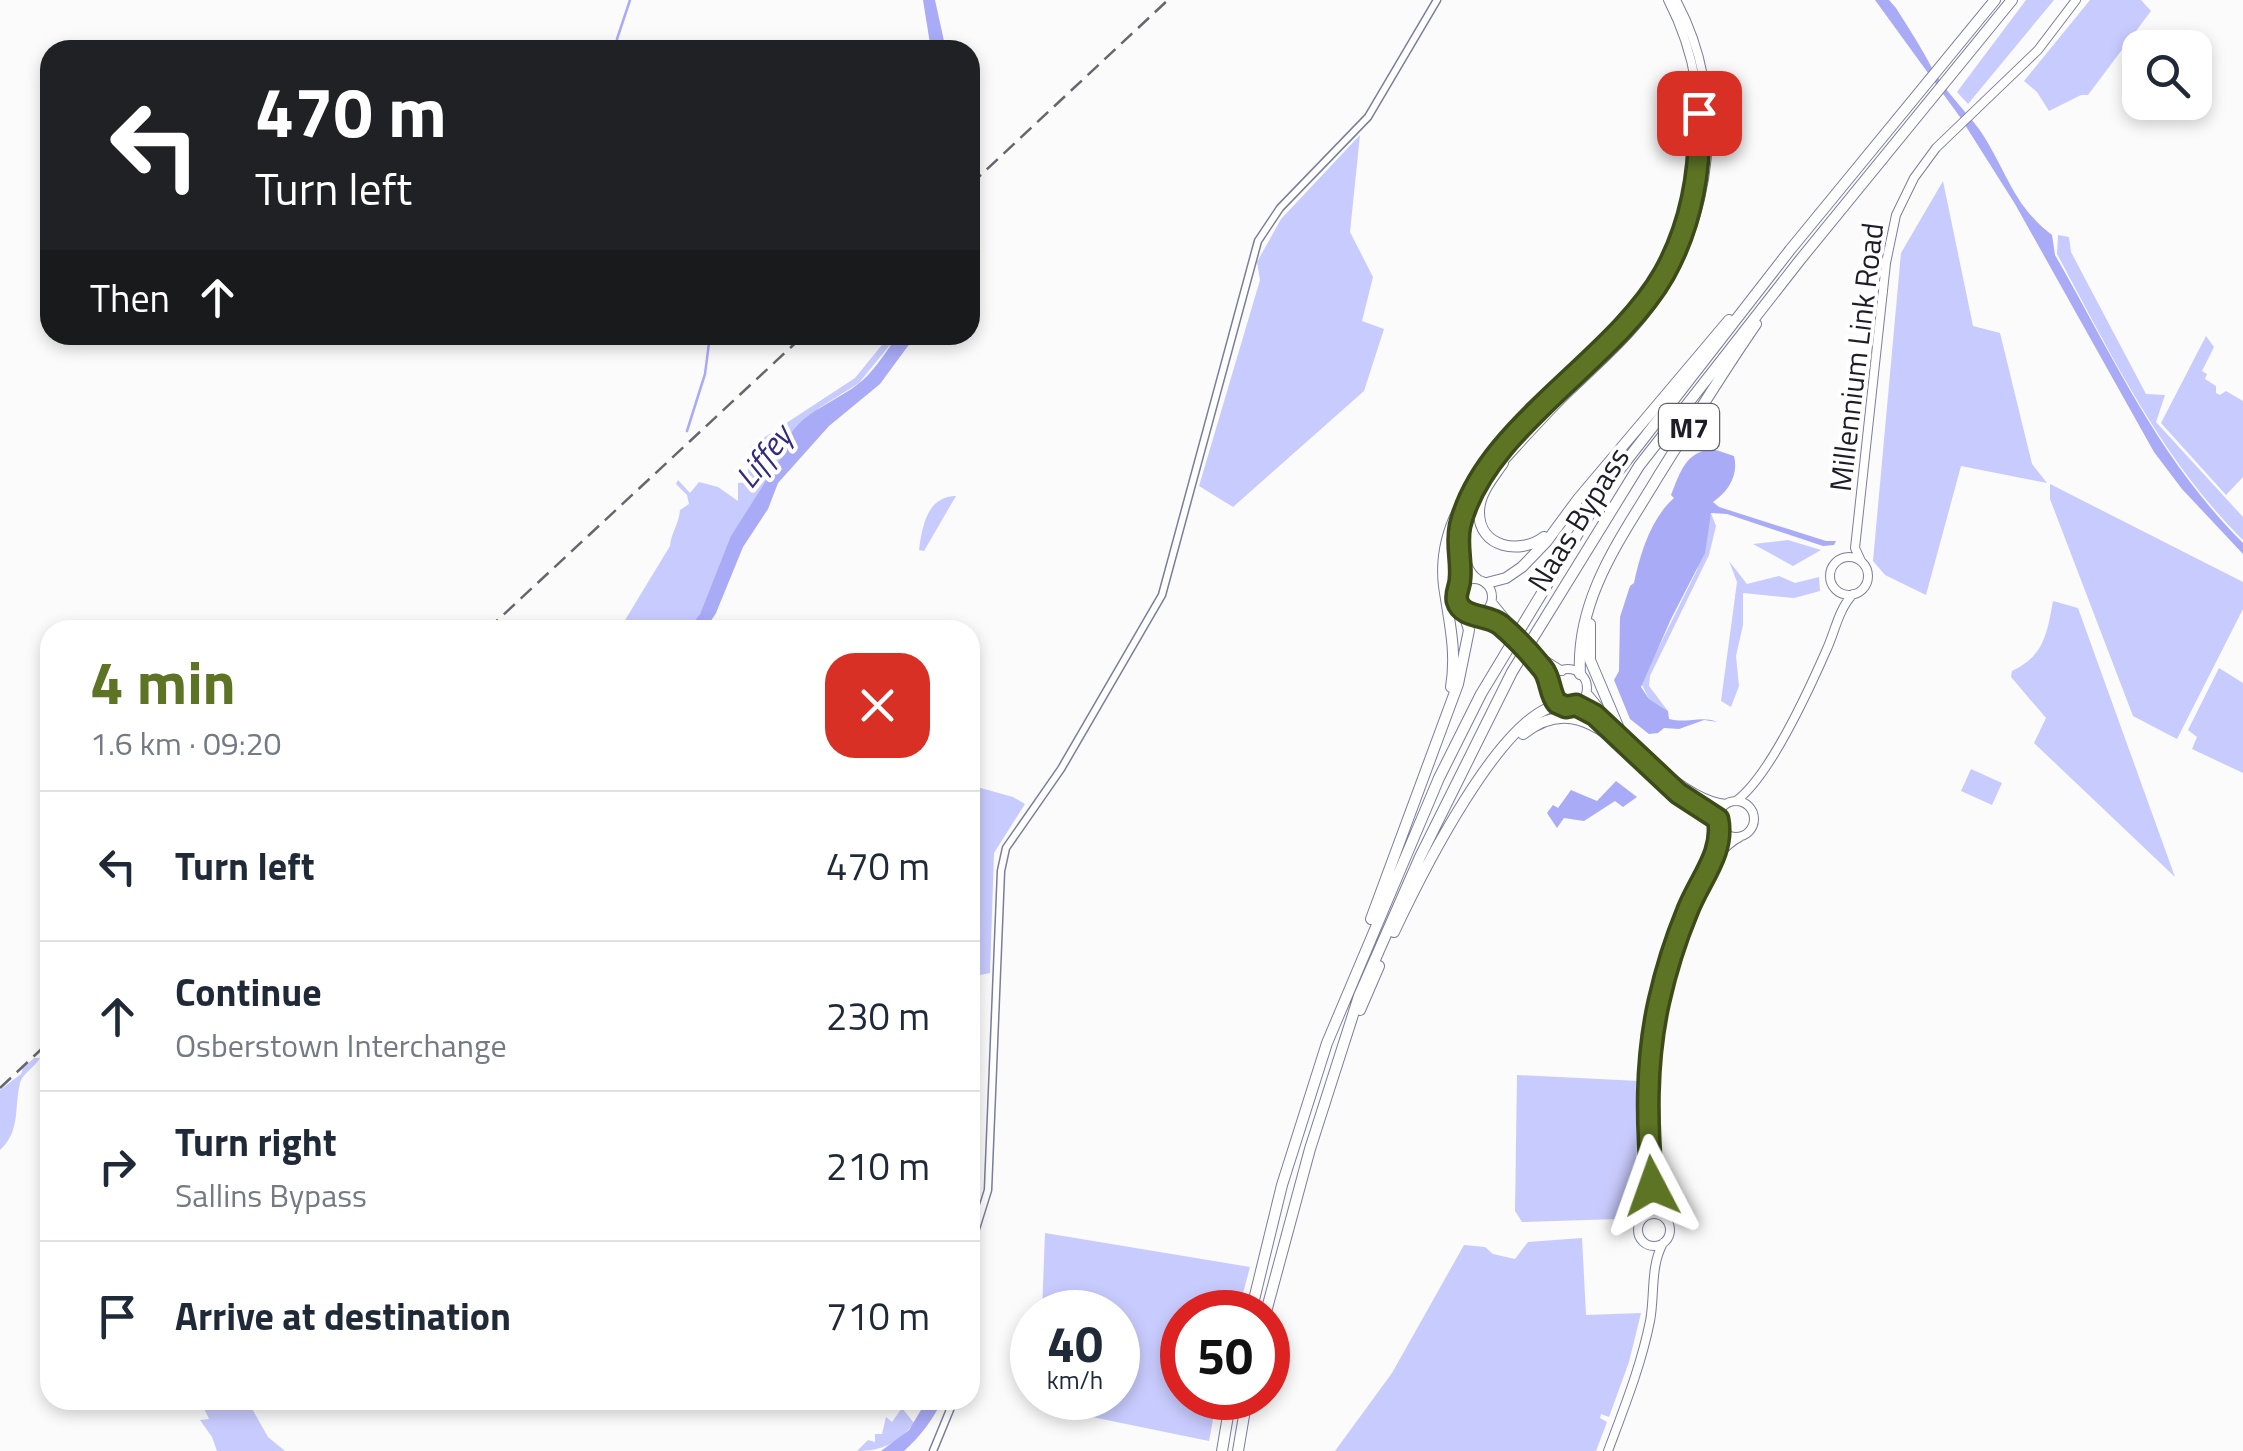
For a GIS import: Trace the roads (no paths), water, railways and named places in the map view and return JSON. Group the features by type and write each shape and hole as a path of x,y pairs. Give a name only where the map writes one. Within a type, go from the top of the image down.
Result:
{"highway":[{"name":"Naas Bypass","path":"1272,1290 1310,1149 1359,996 1404,892 1512,672 1639,466 1919,93 1995,0"},
{"name":"Naas Bypass","path":"1256,1290 1282,1185 1327,1042 1438,778 1533,604 1606,487 1790,250 1928,104 2012,0"},
{"name":"M7","path":"1482,581 1506,578 1522,567 1744,300 1842,199"},
{"name":"M7","path":"1580,674 1581,639 1596,588 1617,541 1710,393 1842,199"},
{"name":"M7","path":"1499,461 1481,500 1480,520 1490,538 1510,548 1523,548 1536,543 1563,520"},
{"name":"M7","path":"1446,717 1455,642 1444,581 1448,536 1464,496 1499,461"},
{"name":"M7","path":"1596,588 1590,660 1620,731"},
{"name":"M7","path":"1354,977 1372,917 1458,684 1469,630 1463,610"},
{"name":"M7","path":"1335,1075 1387,948 1426,866 1496,753 1530,719 1561,705"},
{"name":"M7","path":"1487,767 1536,724 1568,717 1596,726 1640,759"},
{"path":"1222,1451 1227,1420"},
{"path":"1238,1451 1243,1420"}],"main road":[{"path":"1576,705 1586,693 1586,682 1580,674 1540,662 1506,625 1492,602 1492,592 1471,574 1465,562 1468,517 1499,461 1635,315 1664,274 1686,221 1697,177 1699,113 1693,68 1668,0"},
{"path":"1506,625 1484,614 1463,610 1458,603 1458,540 1463,518 1499,461 1643,316 1670,278 1693,226 1706,156 1707,99 1698,51 1676,0"},
{"name":"Millennium Link Road","path":"1861,561 1856,548 1888,244 1896,215 1914,178 1951,134 2038,50 2076,0"},
{"path":"1842,609 1829,574 1833,564 1856,548"},
{"path":"1586,693 1620,731 1688,792 1709,802 1736,801 1752,788 1795,714 1828,648 1842,609 1868,579 1861,561 1846,556"},
{"path":"1458,590 1466,581 1482,581"},
{"path":"1838,592 1853,594"},
{"path":"1477,614 1485,612 1492,602"},
{"path":"1540,662 1554,700 1595,715 1678,793 1718,819 1721,830 1716,855 1688,910 1658,1006 1647,1096 1652,1195 1638,1231 1655,1262"},
{"path":"1550,687 1553,677 1562,671"},
{"path":"1716,855 1753,828 1752,788"},
{"path":"1736,801 1750,807"},
{"path":"1718,819 1726,804"},
{"path":"1721,830 1740,837"},
{"path":"1608,1451 1640,1366 1651,1316 1655,1262 1670,1230 1652,1195"},
{"path":"1646,1216 1662,1217"},
{"path":"1648,1245 1664,1243"}],"street":[{"path":"980,1216 988,1190 1006,848 1061,770 1162,595 1258,241 1280,208 1368,116 1437,0"},
{"path":"932,1451 950,1410"}],"waterway":[{"path":"617,40 630,0"},
{"path":"687,431 705,374 709,345"}],"railway":[{"path":"980,176 1168,0"},
{"path":"498,620 793,345"},
{"path":"0,1088 40,1050"}],"water label":[{"name":"Liffey","path":"763,456"}]}
